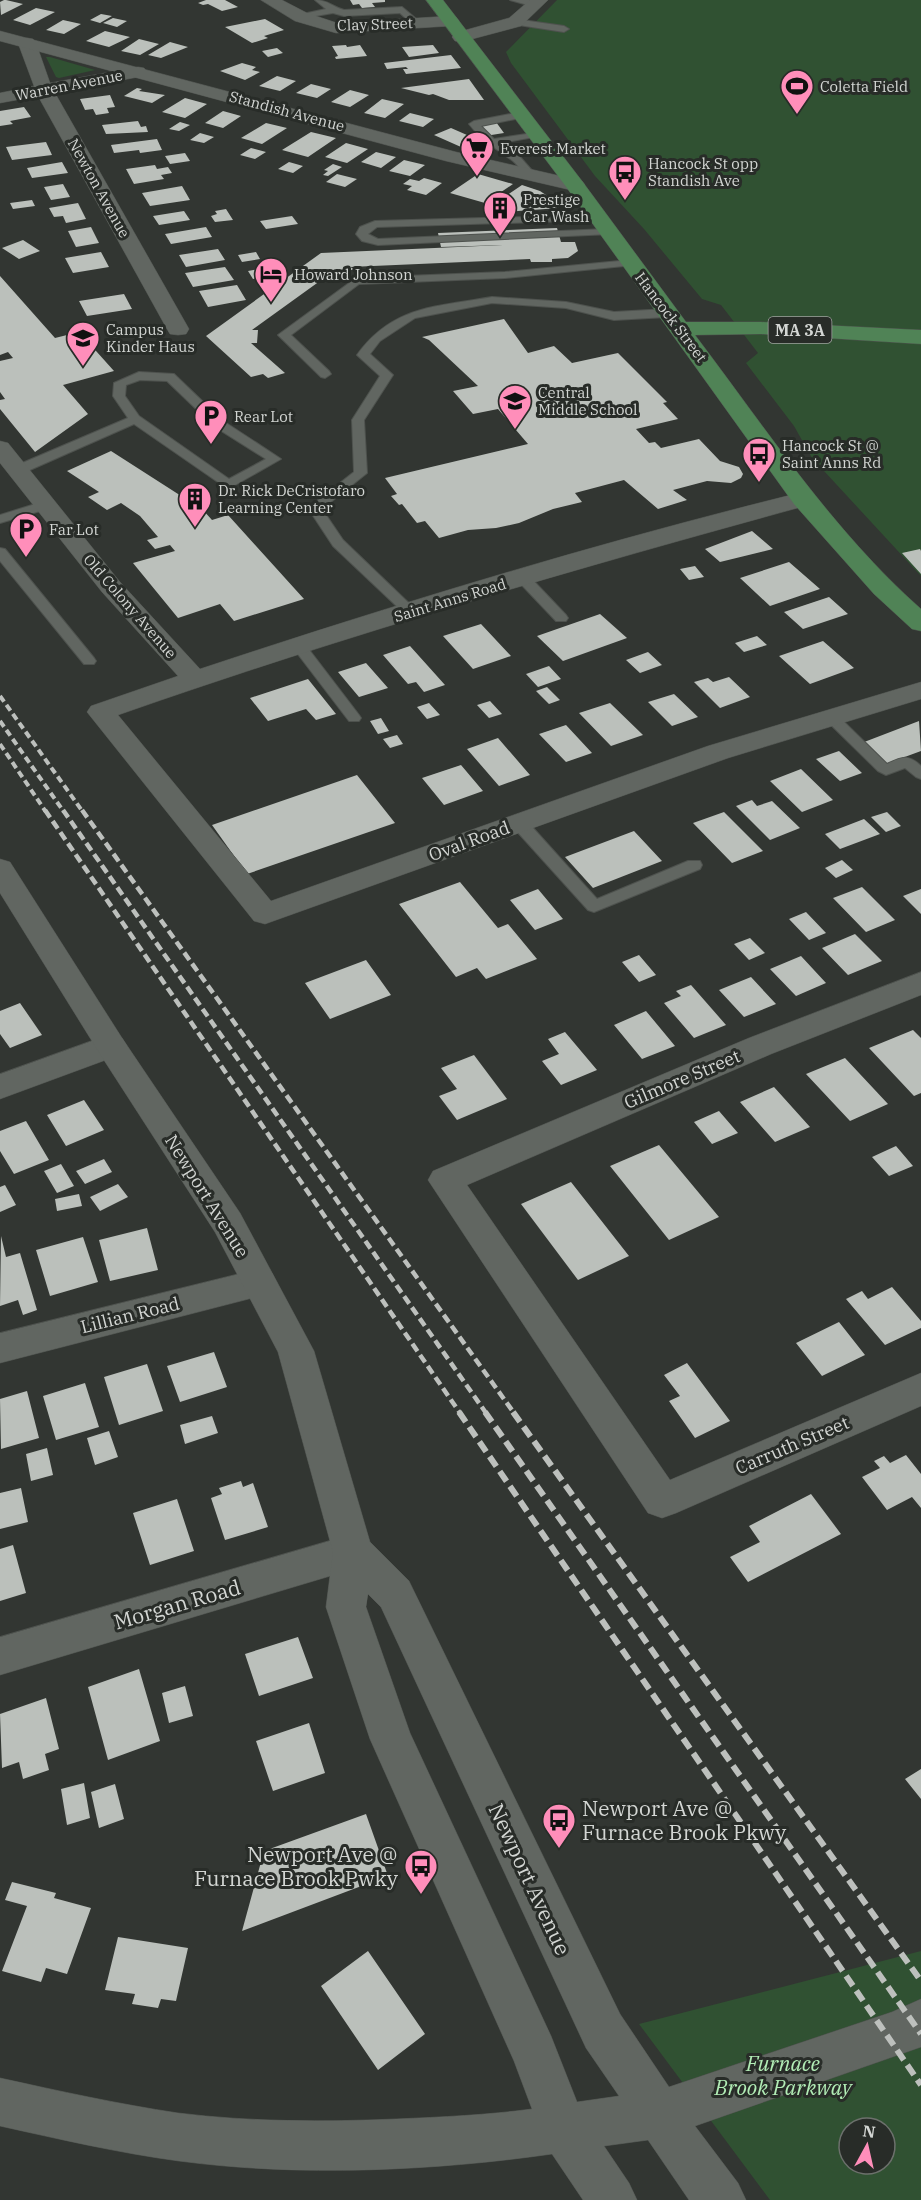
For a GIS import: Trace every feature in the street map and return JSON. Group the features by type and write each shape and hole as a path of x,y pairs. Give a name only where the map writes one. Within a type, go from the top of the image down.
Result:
{"main road":[{"name":"Hancock Street","path":"434,0 575,185 803,499 883,589 921,623"},
{"name":"MA 3A","path":"673,321 921,338"}],"street":[{"name":"Clay Street","path":"269,0 301,17 336,28 450,21"},
{"path":"461,37 515,22 537,2"},
{"name":"Standish Avenue","path":"0,36 453,157 575,185"},
{"name":"Newton Avenue","path":"27,43 44,90 178,329"},
{"name":"Warren Avenue","path":"0,98 138,72"},
{"name":"Old Colony Avenue","path":"0,448 111,587 194,678"},
{"name":"Saint Anns Road","path":"101,712 194,678 410,611 630,545 803,499"},
{"name":"Oval Road","path":"101,712 265,914 718,752 921,690"},
{"name":"Newport Avenue","path":"0,869 111,1046 228,1223 296,1351 353,1552 346,1607 391,1739 534,2053 564,2128 612,2200"},
{"name":"Gilmore Street","path":"662,1501 446,1180 760,1046 921,983"},
{"path":"0,1087 111,1046"},
{"name":"Lillian Road","path":"0,1348 259,1283"},
{"name":"Carruth Street","path":"662,1501 921,1389"},
{"name":"Newport Avenue","path":"353,1552 395,1594 603,2031 697,2171 721,2200"},
{"name":"Morgan Road","path":"0,1656 353,1552"},
{"path":"0,2102 100,2124 180,2137 250,2143 327,2146 489,2139 660,2114 901,2032 921,2022"}],"lane":[{"path":"320,0 333,10 344,13 402,10 416,23"},
{"path":"515,0 537,2"},
{"path":"301,17 333,10"},
{"path":"515,22 564,29"},
{"path":"520,115 474,124 480,134 523,163 530,174"},
{"path":"502,119 518,138"},
{"path":"492,142 536,134"},
{"path":"375,225 603,225 378,242 362,234 364,229 375,225"},
{"path":"325,374 284,335 356,281 505,275 630,262"},
{"path":"410,611 338,543 315,508 361,473 358,420 387,375 363,355 376,338 411,315 492,300 566,305 614,316 673,321"},
{"path":"139,376 170,377 219,424 275,459 228,485 135,419 119,396 120,384 139,376"},
{"path":"18,470 135,419"},
{"path":"0,519 45,505"},
{"path":"0,552 89,661"},
{"path":"523,578 561,618"},
{"path":"299,646 354,718"},
{"path":"831,717 886,770 907,761 921,774"},
{"path":"519,823 594,906 694,865"}],"green space":[{"path":"557,0 921,0 921,576 812,458 794,426 746,363 758,353 721,305 702,299 644,229 595,176 511,63 506,52"},
{"path":"46,57 95,70 59,78 56,77"},
{"name":"Furnace Brook Parkway","path":"921,1951 921,2200 770,2200 639,2024"}],"building":[{"path":"4,0 23,4 1,15 0,2"},
{"path":"206,0 225,0 238,7 222,11 208,4 198,3"},
{"path":"350,0 385,0 385,2 372,3 375,7 362,8 359,4 353,5"},
{"path":"36,8 55,12 30,25 13,20"},
{"path":"101,14 112,16 100,23 90,20"},
{"path":"113,18 127,21 117,27 103,23"},
{"path":"265,19 284,30 264,36 268,38 252,43 225,27"},
{"path":"63,20 81,24 64,34 46,30"},
{"path":"105,31 130,37 109,47 86,41"},
{"path":"139,39 159,44 140,55 121,51"},
{"path":"170,42 188,47 161,58 148,55"},
{"path":"346,45 347,47 360,45 367,56 336,59 335,57 338,56 332,46"},
{"path":"433,45 439,53 409,57 402,47"},
{"path":"277,48 283,53 268,57 262,51"},
{"path":"451,55 461,68 406,74 403,69 408,69 406,67 387,69 384,63"},
{"path":"242,63 256,67 252,70 260,72 245,80 220,71"},
{"path":"277,76 296,81 280,91 259,86"},
{"path":"469,79 484,100 449,100 433,94 401,88"},
{"path":"311,84 331,89 317,98 296,93"},
{"path":"137,88 142,89 139,91 165,95 152,103 124,96"},
{"path":"350,90 369,95 350,107 331,102"},
{"path":"110,95 115,107 107,108 109,113 96,115 93,109 85,110 80,99"},
{"path":"185,98 207,104 185,118 162,112"},
{"path":"382,99 404,104 385,118 364,113"},
{"path":"24,107 31,117 10,121 13,124 0,126 0,111"},
{"path":"223,111 241,116 223,128 205,123"},
{"path":"410,113 434,119 423,127 399,121"},
{"path":"138,121 141,127 146,126 148,132 106,134 102,125"},
{"path":"180,122 190,125 179,131 169,129"},
{"path":"496,122 504,133 485,136 477,124"},
{"path":"266,123 287,128 262,144 241,138"},
{"path":"451,128 480,139 461,147 434,135"},
{"path":"311,132 336,138 308,157 282,150"},
{"path":"200,133 214,137 204,143 190,140"},
{"path":"157,139 162,150 114,153 111,145"},
{"path":"46,142 52,155 12,160 6,147"},
{"path":"346,143 368,149 347,163 325,157"},
{"path":"251,148 266,152 255,159 240,155"},
{"path":"376,152 396,157 381,168 361,162"},
{"path":"185,153 190,161 170,164 165,156"},
{"path":"404,160 425,165 410,176 389,171"},
{"path":"62,162 68,173 32,178 27,168"},
{"path":"289,162 303,166 293,173 278,169"},
{"path":"333,164 342,167 328,176 323,175 328,171 324,170"},
{"path":"155,165 157,169 168,167 172,173 161,175 164,179 134,184 126,169"},
{"path":"337,174 357,179 345,187 326,182"},
{"path":"478,174 513,184 485,203 450,193"},
{"path":"424,178 442,183 426,195 407,190 412,186 403,184 410,179 419,181"},
{"path":"63,184 70,197 51,200 44,187"},
{"path":"522,185 540,191 555,201 559,208 505,212 494,204"},
{"path":"182,186 190,200 150,206 142,193"},
{"path":"32,200 35,206 13,209 10,203"},
{"path":"78,203 86,219 66,223 63,216 54,217 49,208"},
{"path":"226,209 233,220 215,222 211,216 217,214 215,211"},
{"path":"184,211 190,220 159,225 153,216"},
{"path":"292,216 298,224 266,229 260,221"},
{"path":"91,227 99,243 76,247 68,231"},
{"path":"206,227 212,237 171,244 165,234"},
{"name":"Howard Johnson","path":"557,228 561,242 575,242 578,251 568,258 552,259 552,262 531,262 530,259 350,267 354,269 335,276 331,273 252,330 258,330 257,343 251,343 285,373 268,378 263,374 251,377 206,336 321,253 503,245 441,247 438,233"},
{"path":"23,240 40,251 19,259 2,248"},
{"path":"218,249 225,260 186,267 179,255"},
{"path":"101,252 109,267 73,273 65,258"},
{"path":"256,252 260,259 242,262 238,255"},
{"path":"225,267 234,280 193,287 185,273"},
{"path":"268,267 274,275 253,279 248,271"},
{"path":"0,276 55,338 79,332 114,371 63,385 88,414 35,452 0,409 0,400 5,399 0,392 0,361 13,358 8,352 0,355"},
{"path":"237,285 246,300 208,307 199,291"},
{"path":"124,294 132,309 87,316 79,301"},
{"path":"504,319 528,353 554,346 572,363 618,353 667,402 663,403 678,419 636,429 649,443 655,442 661,448 699,439 720,461 739,467 743,474 741,478 731,483 707,481 673,490 687,500 658,509 624,480 575,493 582,502 553,509 519,523 496,528 468,530 439,538 425,521 417,523 402,504 399,505 391,496 397,494 385,478 528,444 498,409 473,414 453,391 478,386 429,340 422,337"},
{"name":"Dr. Rick DeCristofaro Learning Center","path":"111,451 203,510 212,520 228,515 304,599 234,621 220,604 178,618 133,563 175,551 170,545 155,549 147,540 158,537 140,516 121,503 107,510 88,497 99,492 67,471"},
{"path":"752,531 773,549 720,562 705,549"},
{"path":"920,549 921,551 921,574 902,553"},
{"path":"789,562 820,589 770,606 740,578"},
{"path":"695,566 704,577 689,580 680,569"},
{"path":"829,597 848,614 803,629 784,612"},
{"path":"600,614 627,638 563,661 537,636"},
{"path":"481,624 511,656 473,669 443,636"},
{"path":"757,636 767,645 744,652 735,643"},
{"path":"823,641 854,668 810,684 779,656"},
{"path":"410,646 445,685 424,692 416,682 408,684 383,655"},
{"path":"648,652 662,665 640,673 626,660"},
{"path":"366,663 388,688 359,697 338,672"},
{"path":"549,666 561,679 538,687 526,674"},
{"path":"729,677 750,697 720,708 694,682 708,678 713,682"},
{"path":"308,679 336,714 316,720 306,709 268,721 250,698"},
{"path":"547,687 560,700 549,704 536,691"},
{"path":"674,694 698,717 672,726 648,702"},
{"path":"490,701 502,714 489,718 477,705"},
{"path":"429,703 440,715 427,719 417,707"},
{"path":"610,703 643,735 611,746 579,713"},
{"path":"381,718 389,731 378,734 370,721"},
{"path":"919,721 921,751 883,765 859,744"},
{"path":"566,725 592,753 566,762 539,734"},
{"path":"397,735 403,744 390,748 383,739"},
{"path":"498,738 530,775 499,786 467,749"},
{"path":"839,751 862,773 840,781 816,759"},
{"path":"461,765 483,791 444,805 422,778"},
{"path":"801,769 833,800 802,812 770,781"},
{"path":"357,775 395,823 247,874 212,825"},
{"path":"752,800 757,806 772,801 800,828 770,840 736,806"},
{"path":"724,812 763,851 732,863 693,823"},
{"path":"887,812 901,826 886,832 871,817"},
{"path":"864,819 880,834 840,849 825,834"},
{"path":"634,831 662,861 593,888 565,857"},
{"path":"842,860 853,870 836,878 825,868"},
{"path":"460,882 498,928 508,924 537,959 486,979 477,968 456,977 399,904"},
{"path":"862,887 895,920 866,932 833,898"},
{"path":"538,889 563,919 535,930 510,900"},
{"path":"921,889 921,914 903,896"},
{"path":"806,912 826,933 809,940 789,919"},
{"path":"855,934 882,961 848,975 822,948"},
{"path":"750,938 765,953 749,960 734,944"},
{"path":"639,955 656,975 639,982 622,962"},
{"path":"801,956 826,983 796,996 770,969"},
{"path":"366,960 391,995 330,1019 305,983"},
{"path":"751,977 776,1004 744,1017 719,990"},
{"path":"691,985 726,1025 694,1038 664,1003 681,996 676,991"},
{"path":"20,1003 42,1035 10,1048 0,1034 0,1011"},
{"path":"646,1011 675,1046 642,1059 614,1025"},
{"path":"913,1030 921,1038 921,1093 914,1096 869,1048"},
{"path":"565,1032 597,1070 561,1085 542,1061 559,1054 548,1039"},
{"path":"474,1055 507,1099 457,1120 439,1096 457,1089 441,1068"},
{"path":"845,1058 888,1104 850,1121 806,1074"},
{"path":"774,1087 810,1127 775,1142 740,1102"},
{"path":"84,1100 104,1130 66,1146 47,1115"},
{"path":"719,1111 738,1133 712,1144 694,1122"},
{"path":"26,1121 49,1160 14,1174 0,1151 0,1131"},
{"path":"659,1145 719,1217 669,1240 610,1166"},
{"path":"896,1146 913,1166 889,1176 872,1157"},
{"path":"104,1159 112,1172 85,1184 76,1171"},
{"path":"61,1164 74,1186 57,1193 44,1171"},
{"path":"571,1182 629,1256 578,1280 521,1204"},
{"path":"118,1184 128,1197 100,1211 90,1197"},
{"path":"5,1185 16,1205 0,1212 0,1187"},
{"path":"79,1194 82,1206 57,1211 55,1199"},
{"path":"147,1228 158,1270 110,1281 99,1240"},
{"path":"1,1236 6,1257 20,1253 37,1310 23,1315 18,1300 0,1306"},
{"path":"83,1237 98,1282 50,1296 36,1250"},
{"path":"892,1287 921,1321 921,1328 885,1345 846,1299 862,1291 868,1299"},
{"path":"839,1322 865,1355 822,1376 796,1343"},
{"path":"214,1352 227,1387 180,1402 167,1366"},
{"path":"687,1363 730,1421 695,1438 669,1401 680,1396 664,1375"},
{"path":"147,1364 163,1411 119,1425 104,1377"},
{"path":"85,1383 99,1427 56,1440 43,1396"},
{"path":"27,1391 39,1438 1,1449 0,1399"},
{"path":"212,1416 218,1433 185,1444 180,1425"},
{"path":"109,1431 118,1457 95,1465 87,1438"},
{"path":"47,1448 53,1475 31,1481 26,1454"},
{"path":"906,1455 921,1474 921,1508 912,1497 887,1510 862,1477 880,1468 874,1461 884,1456 890,1463"},
{"path":"241,1481 243,1487 253,1483 268,1527 225,1540 211,1498 222,1494 219,1488"},
{"path":"21,1488 28,1522 0,1529 0,1493"},
{"path":"811,1494 841,1534 748,1582 730,1557 760,1542 749,1526"},
{"path":"177,1499 194,1551 150,1565 133,1513"},
{"path":"13,1545 26,1593 0,1601 0,1549"},
{"path":"298,1637 313,1678 259,1696 245,1654"},
{"path":"139,1669 160,1741 108,1760 88,1687"},
{"path":"185,1686 193,1716 169,1723 162,1693"},
{"path":"46,1698 59,1749 45,1754 49,1770 23,1779 19,1762 2,1768 0,1714"},
{"path":"309,1723 325,1773 273,1791 256,1741"},
{"path":"921,1769 921,1799 905,1779"},
{"path":"84,1783 90,1818 67,1825 61,1789"},
{"path":"115,1784 124,1819 99,1828 91,1792"},
{"path":"366,1814 388,1876 242,1931 264,1851"},
{"path":"12,1882 56,1893 54,1898 91,1908 67,1974 46,1968 41,1982 2,1971 27,1906 5,1900"},
{"path":"118,1937 188,1948 176,2001 161,1999 158,2008 132,2004 135,1994 105,1990"},
{"path":"368,1951 425,2034 378,2070 321,1986"}],"railway":[{"path":"0,696 83,812"},
{"path":"0,721 64,812"},
{"path":"0,744 46,812"},
{"path":"45,810 460,1413"},
{"path":"63,810 486,1413"},
{"path":"82,810 514,1413"},
{"path":"459,1412 921,2085"},
{"path":"485,1412 921,2034"},
{"path":"513,1412 921,1981"}],"place":[{"name":"Coletta Field","path":"797,115"},
{"name":"Everest Market","path":"477,177"},
{"name":"Hancock St opp Standish Ave","path":"625,201"},
{"name":"Prestige Car Wash","path":"500,237"},
{"name":"Howard Johnson","path":"271,303"},
{"name":"Campus Kinder Haus","path":"83,367"},
{"name":"Central Middle School","path":"515,430"},
{"name":"Rear Lot","path":"211,445"},
{"name":"Hancock St @ Saint Anns Rd","path":"759,483"},
{"name":"Dr. Rick DeCristofaro Learning Center","path":"195,528"},
{"name":"Far Lot","path":"26,558"},
{"name":"Newport Ave @ Furnace Brook Pkwy","path":"559,1849"},
{"name":"Newport Ave @ Furnace Brook Pwky","path":"421,1895"}]}
